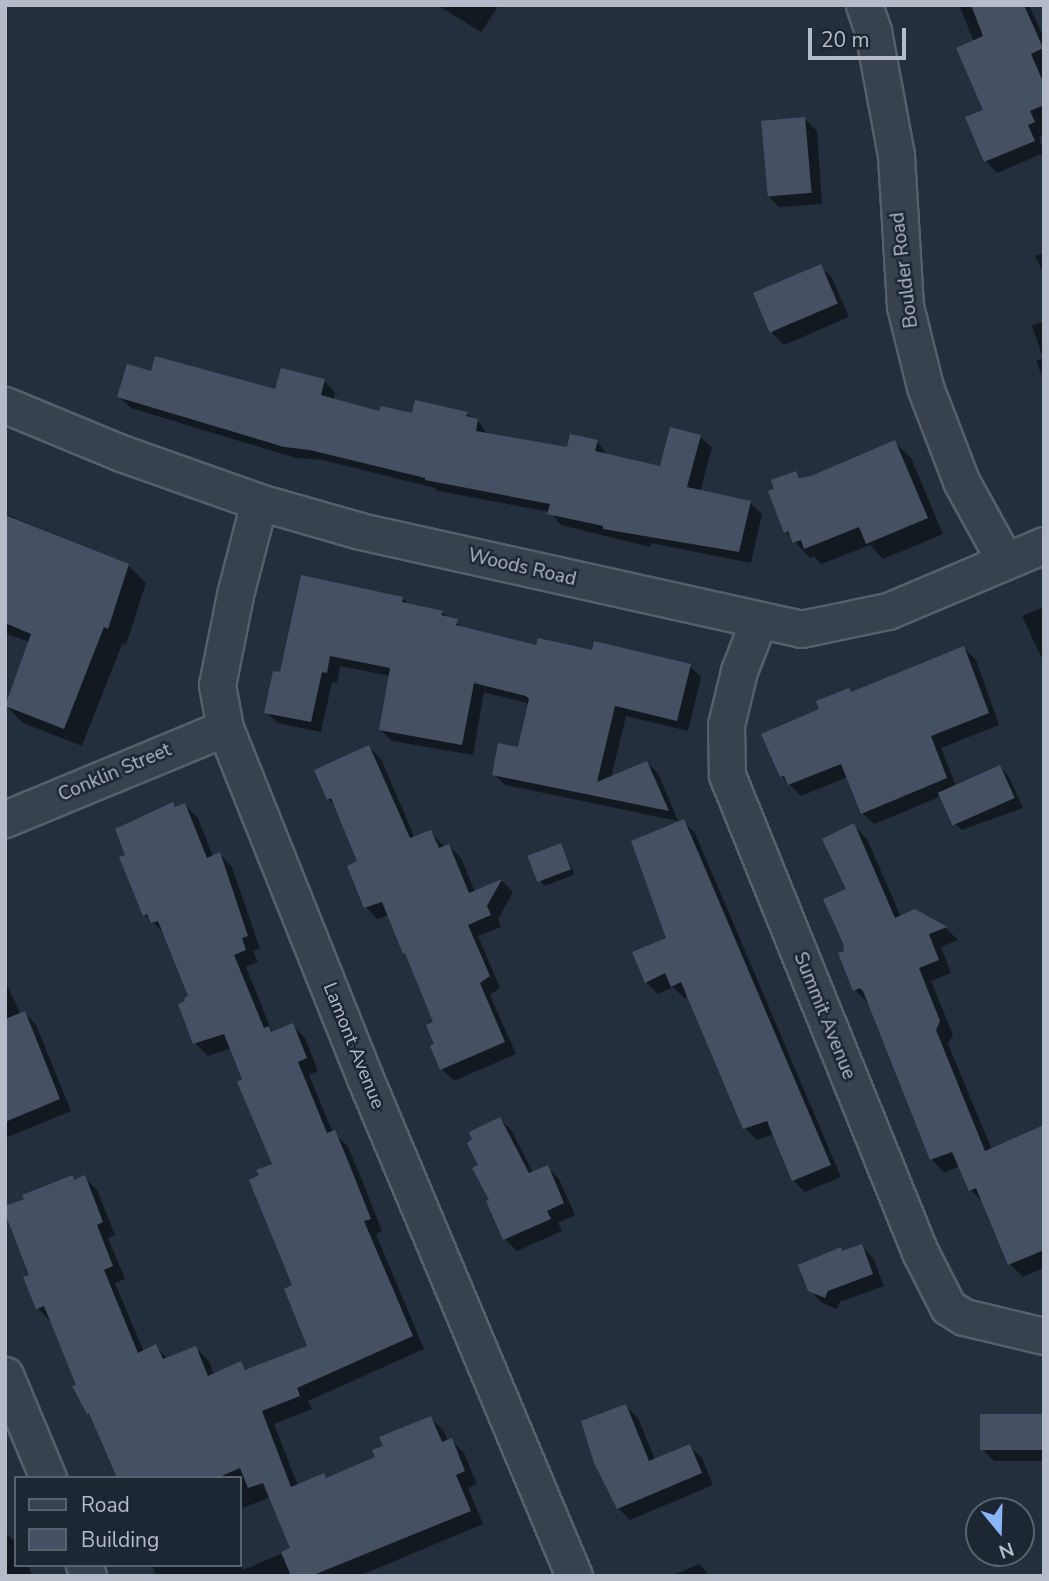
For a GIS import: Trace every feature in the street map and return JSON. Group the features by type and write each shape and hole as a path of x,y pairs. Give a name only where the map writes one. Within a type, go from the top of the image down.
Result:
{"street":[{"name":"Boulder Road","path":"864,5 873,31 896,155 905,306 925,387 961,481 1004,561"},
{"name":"Woods Road","path":"5,405 121,453 259,502 360,531 758,622 801,629 888,611 1044,545"},
{"name":"Lamont Avenue","path":"259,502 235,595 217,685 225,727 365,1078 574,1576"},
{"name":"Summit Avenue","path":"758,622 739,671 726,724 727,775 920,1252 948,1307 964,1317 1044,1336"},
{"name":"Conklin Street","path":"5,819 225,727"},
{"path":"5,1375 47,1476"}],"building":[{"path":"971,5 1024,5 1043,48 1031,54 1044,84 1044,105 1030,111 1035,122 1028,125 1035,141 984,162 965,117 983,110 956,48 983,36"},
{"path":"805,117 812,193 768,197 761,121"},
{"path":"821,264 838,304 770,332 753,293"},
{"path":"155,356 275,389 281,368 325,379 321,395 379,411 381,406 412,413 415,400 468,412 466,416 478,419 476,431 567,447 570,434 598,440 595,451 660,466 670,427 701,435 687,487 751,501 739,552 603,529 603,526 547,514 550,504 425,480 310,450 284,447 117,397 127,364 151,371"},
{"path":"895,440 928,518 866,544 859,527 804,549 801,540 793,543 788,531 784,533 768,491 774,489 771,480 796,471 799,478 811,476"},
{"path":"5,515 129,564 108,629 104,627 64,729 5,706 31,634 5,623"},
{"path":"301,575 403,597 402,602 443,611 441,615 458,619 456,625 536,645 538,638 592,650 594,641 691,664 677,721 615,706 597,782 647,761 669,811 492,775 498,743 518,747 529,699 474,683 462,745 379,730 390,668 330,656 327,673 322,672 311,722 264,713 273,671 280,672"},
{"path":"964,646 989,713 931,736 947,778 861,814 841,764 788,785 784,776 780,777 761,734 819,709 816,701 849,688 851,692"},
{"path":"369,745 410,838 431,830 439,848 449,844 469,893 502,879 487,906 491,915 468,925 490,976 480,983 505,1042 440,1070 430,1046 434,1044 426,1025 433,1022 405,953 403,954 382,902 364,908 347,866 357,861 331,798 327,800 314,770"},
{"path":"1000,765 1015,798 953,826 938,793"},
{"path":"173,802 175,807 185,803 207,858 220,852 248,936 242,938 246,950 234,955 264,1028 269,1026 271,1032 293,1023 307,1058 298,1062 327,1133 335,1130 371,1219 364,1221 413,1336 297,1388 300,1396 262,1411 291,1487 324,1473 326,1478 375,1457 372,1450 383,1446 379,1437 431,1416 442,1442 452,1438 465,1471 456,1475 471,1511 311,1576 291,1576 281,1552 290,1548 263,1483 248,1488 240,1468 222,1476 116,1476 89,1413 87,1414 72,1386 76,1385 44,1306 36,1309 23,1277 29,1275 5,1213 5,1206 24,1199 22,1195 73,1175 74,1180 85,1175 103,1222 97,1225 113,1266 104,1270 138,1353 156,1344 163,1359 196,1346 208,1376 241,1361 245,1370 307,1346 284,1289 292,1285 249,1180 259,1175 256,1170 272,1164 237,1082 242,1079 224,1034 193,1044 178,1004 188,996 158,921 151,923 147,914 143,916 119,857 125,855 115,829"},
{"path":"684,819 831,1165 792,1181 767,1121 743,1129 681,982 671,987 665,973 645,983 632,952 666,938 631,841"},
{"path":"854,823 895,918 915,909 947,927 929,934 939,960 919,968 940,1021 936,1030 985,1151 1044,1125 1044,1250 1008,1265 976,1188 969,1191 952,1152 930,1160 863,991 860,988 853,991 838,953 844,951 843,943 823,899 846,889 822,839"},
{"path":"561,843 571,869 537,882 527,856"},
{"path":"25,1011 60,1099 5,1122 5,1019"},
{"path":"500,1117 529,1173 548,1165 564,1203 547,1211 551,1219 503,1240 486,1201 489,1200 472,1168 478,1165 467,1143 472,1139 469,1132"},
{"path":"862,1244 873,1274 828,1291 825,1298 808,1291 798,1265 841,1247 842,1251"},
{"path":"626,1404 649,1461 690,1444 702,1473 617,1509 594,1463 581,1421"},
{"path":"980,1414 1044,1414 1044,1450 980,1450"}]}
